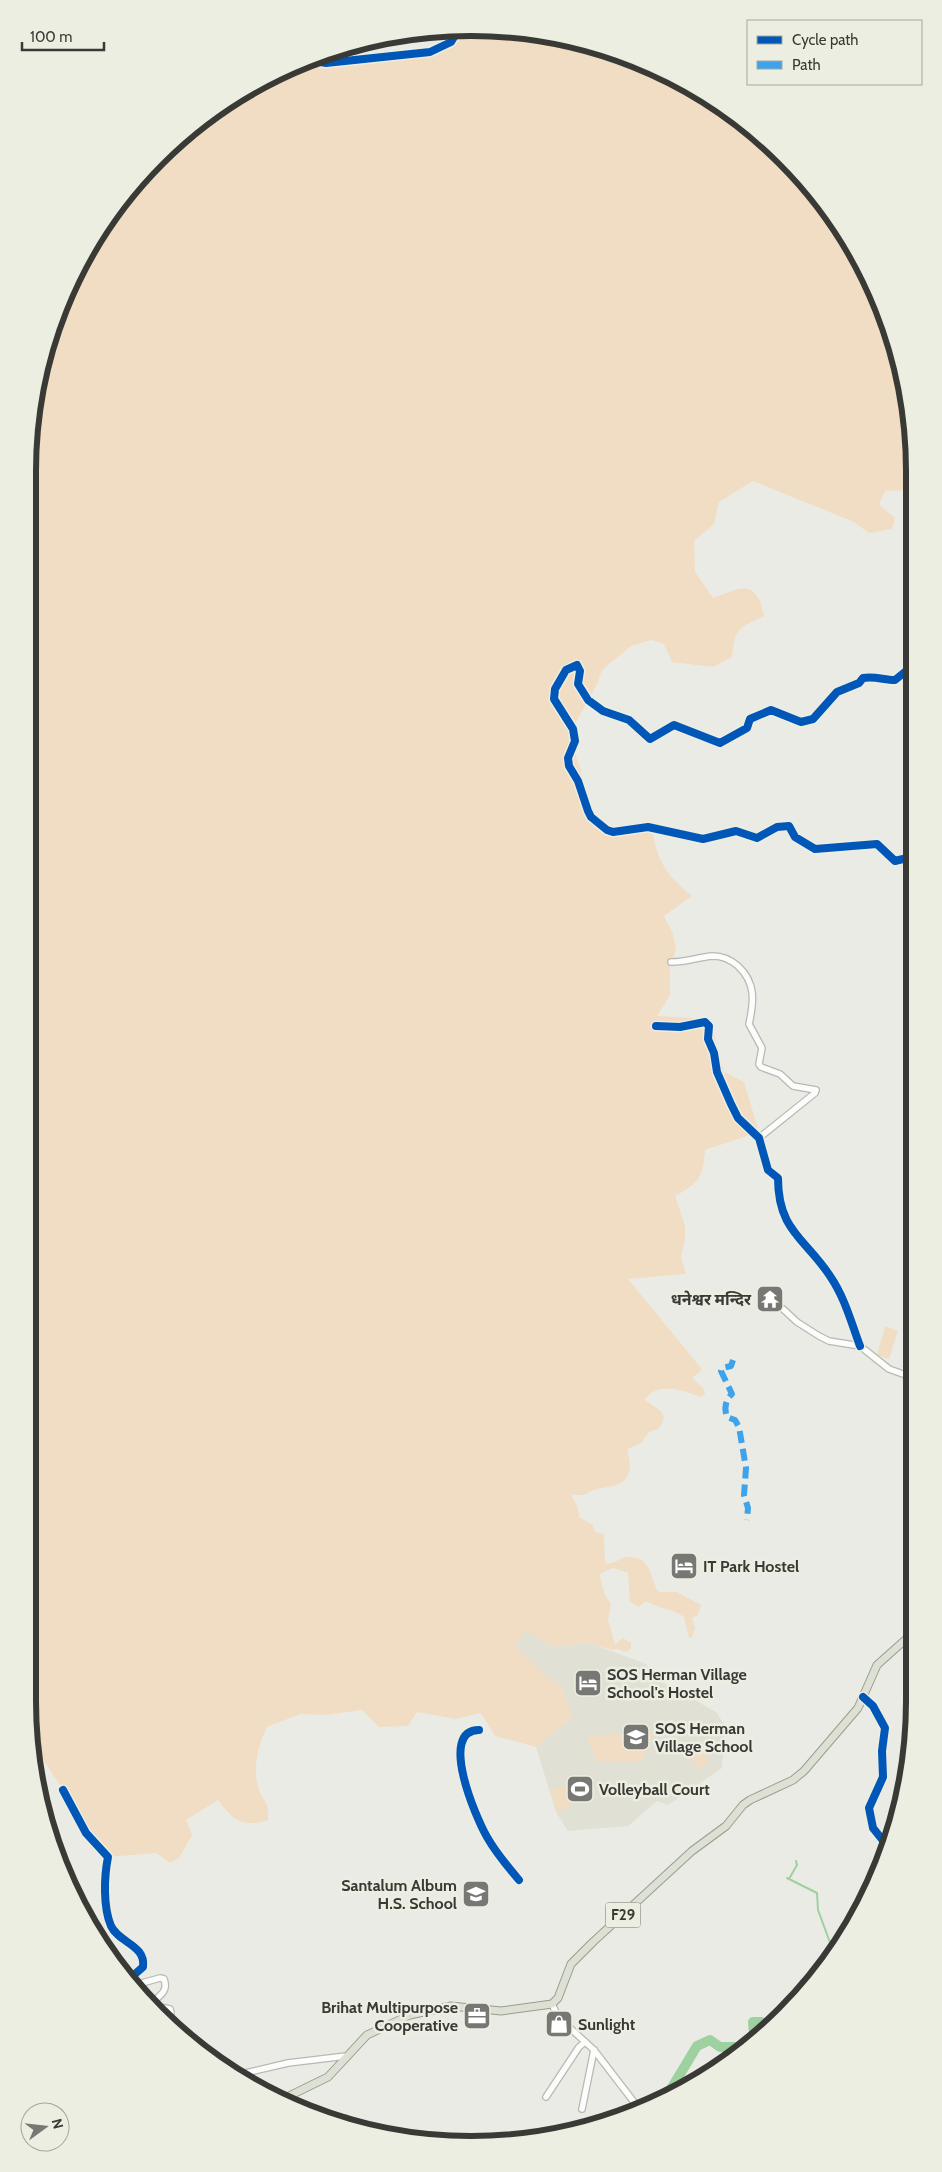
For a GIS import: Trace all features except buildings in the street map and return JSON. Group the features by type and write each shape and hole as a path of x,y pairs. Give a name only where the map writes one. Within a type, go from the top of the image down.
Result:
{"main road":[{"name":"F29","path":"552,2004 558,1998 571,1964 593,1942 692,1851 726,1826 743,1805 793,1780 804,1771 858,1708 877,1665 906,1639"},
{"path":"289,2096 328,2077 367,2035 410,2015 437,2008 464,2006 501,2011 552,2004"}],"street":[{"path":"322,62 430,52 451,42 454,37"},
{"path":"906,671 895,680 884,680 875,676 863,678 859,683 837,692 813,719 801,722 771,710 750,719 747,728 720,743 674,725 650,738 629,720 603,710 588,700 578,684 580,671 577,665 566,670 554,694 554,699 568,720 575,735 575,741 568,758 569,766 578,781 588,811 607,830 613,832 648,827 703,839 736,831 757,838 777,827 789,826 795,837 815,849 877,844 895,862 906,858"},
{"path":"671,962 695,961 715,956 729,959 736,964 749,979 752,988 753,1007 749,1024 762,1048 761,1067 780,1074 793,1086 816,1090 815,1093 759,1138"},
{"path":"656,1026 680,1027 708,1023 708,1039 714,1053 717,1072 731,1104 738,1118 759,1138 768,1170 778,1178 778,1193 788,1225 821,1264 838,1290 848,1307 860,1346"},
{"path":"783,1309 797,1322 824,1338 860,1346 889,1369 906,1375"},
{"path":"863,1697 872,1706 885,1728 882,1779 869,1808 873,1828 883,1841"},
{"path":"479,1730 473,1730 464,1736 460,1744 468,1792 486,1834 498,1855 519,1880"},
{"path":"63,1790 86,1833 108,1857 106,1900 111,1926 116,1933 136,1948 141,1955 143,1967 134,1975"},
{"path":"140,1983 160,1978 164,1979 166,1985 163,1993 156,2000"},
{"path":"552,2004 558,2017 594,2050 635,2104"},
{"path":"546,2097 579,2047 585,2042"},
{"path":"582,2109 594,2050"},
{"path":"246,2073 288,2063 346,2056"}],"shaded area":[{"path":"462,36 499,37 556,45 611,59 637,69 688,94 736,126 758,144 798,184 816,206 848,254 873,305 883,331 891,358 902,414 906,490 885,491 879,505 895,518 892,529 869,533 854,522 753,481 719,502 714,524 694,541 695,572 713,598 740,589 752,591 761,604 764,616 748,623 739,630 732,657 713,667 672,662 664,644 651,640 631,646 602,670 597,684 569,735 581,771 586,811 597,827 612,837 624,836 641,830 653,834 661,862 677,883 692,896 664,916 673,934 676,949 670,968 670,995 657,1016 710,1019 724,1072 744,1082 759,1132 705,1150 703,1167 698,1179 690,1187 675,1196 685,1225 685,1240 681,1257 686,1274 628,1279 701,1368 701,1371 693,1377 704,1389 705,1395 700,1397 671,1389 663,1389 650,1394 645,1400 661,1411 664,1418 658,1429 649,1432 641,1443 628,1449 630,1466 624,1481 620,1484 592,1490 584,1495 571,1494 578,1508 579,1517 593,1525 595,1532 604,1534 605,1563 609,1564 627,1557 638,1559 647,1566 659,1592 677,1592 701,1605 698,1615 692,1618 695,1628 692,1638 689,1638 684,1617 646,1601 639,1607 630,1602 628,1573 613,1568 601,1573 604,1593 611,1604 608,1620 615,1644 623,1638 631,1643 631,1649 626,1652 616,1649 612,1650 590,1643 551,1646 525,1631 515,1646 564,1691 572,1717 536,1747 495,1736 481,1713 455,1719 417,1712 408,1726 379,1727 362,1710 326,1715 300,1714 267,1727 261,1742 256,1774 259,1790 267,1806 268,1820 252,1823 239,1821 218,1800 186,1820 192,1835 179,1858 170,1863 156,1853 108,1857 86,1833 63,1790 40,1754 37,1729 36,471 40,414 45,386 59,331 69,305 94,254 126,206 144,184 184,144 206,126 254,94 317,64 375,61 455,45"},
{"path":"885,1326 898,1331 889,1359 877,1355"},
{"name":"SOS Herman Village School","path":"525,1630 551,1646 590,1643 646,1664 653,1677 716,1712 726,1727 722,1768 668,1805 657,1801 628,1826 568,1831 556,1812 536,1747 572,1717 515,1646"},
{"path":"654,1732 643,1760 640,1762 597,1761 587,1739 589,1736"},
{"path":"699,1748 710,1761 698,1770 692,1759 688,1758"},
{"name":"Volleyball Court","path":"590,1776 596,1794 570,1802 564,1785"},
{"path":"564,1786 570,1807 557,1812 550,1790"}],"waterway":[{"path":"789,1879 797,1865 796,1861"},
{"path":"787,1878 817,1893 818,1910 831,1945"},
{"path":"754,2031 753,2022 763,2023"},
{"path":"673,2086 697,2046 710,2040 720,2047 735,2047"}],"marked path":[{"path":"733,1360 731,1366 722,1368 721,1371 732,1394 726,1405 727,1417 735,1420 739,1427 746,1468 744,1495 748,1508 747,1520"}],"cycle path":[{"path":"322,62 430,52 451,42 454,37"},
{"path":"906,671 895,680 872,677 863,678 859,683 837,692 813,719 801,722 771,710 750,719 747,728 720,743 674,725 650,739 629,720 603,711 588,700 578,684 580,671 577,665 566,670 555,689 554,699 573,729 575,741 568,758 569,766 578,781 591,817 607,830 613,832 648,827 703,839 736,831 757,838 777,827 789,826 795,837 815,849 877,844 895,861 906,858"},
{"path":"656,1026 680,1027 705,1022 709,1026 708,1039 714,1053 717,1072 731,1104 738,1118 759,1138 768,1170 778,1178 779,1196 788,1222 821,1263 835,1284 860,1346"},
{"path":"863,1697 873,1706 885,1728 882,1751 883,1777 869,1808 873,1828 883,1841"},
{"path":"479,1730 467,1734 461,1744 461,1759 469,1795 487,1837 519,1880"},
{"path":"63,1790 86,1833 108,1857 105,1892 108,1918 115,1932 136,1949 143,1960 143,1967 134,1975"}],"place":[{"name":"धनेश्वर मन्दिर","path":"770,1299"},
{"name":"IT Park Hostel","path":"684,1566"},
{"name":"SOS Herman Village School's Hostel","path":"588,1683"},
{"name":"SOS Herman Village School","path":"636,1737"},
{"name":"Volleyball Court","path":"580,1789"},
{"name":"Santalum Album H.S. School","path":"476,1894"},
{"name":"Brihat Multipurpose Cooperative","path":"477,2016"},
{"name":"Sunlight","path":"559,2024"}]}
